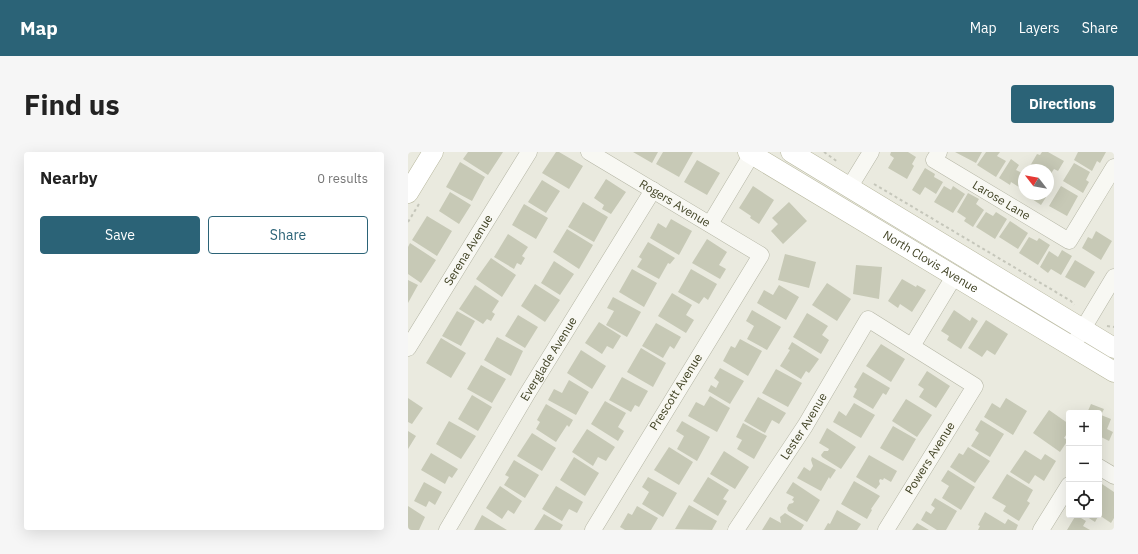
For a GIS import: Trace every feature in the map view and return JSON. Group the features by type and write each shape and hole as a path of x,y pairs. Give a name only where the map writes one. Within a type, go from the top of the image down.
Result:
{"main road":[{"path":"408,193 433,152"},
{"name":"North Clovis Avenue","path":"791,152 1114,348"},
{"path":"756,153 836,190 849,188"},
{"name":"North Clovis Avenue","path":"756,153 1114,372"}],"street":[{"name":"Serena Avenue","path":"408,348 529,152"},
{"name":"Rogers Avenue","path":"589,152 761,255"},
{"path":"849,188 871,152"},
{"path":"710,224 756,153"},
{"name":"Larose Lane","path":"937,156 1069,241 1114,167"},
{"name":"Everglade Avenue","path":"447,530 527,394 653,190"},
{"name":"Prescott Avenue","path":"593,530 761,255"},
{"path":"912,346 955,275"},
{"path":"1072,347 1114,278"},
{"name":"Lester Avenue","path":"736,530 805,426 868,319 912,346"},
{"name":"Powers Avenue","path":"886,530 975,386 912,346"},
{"path":"1102,469 1114,476"},
{"path":"1041,530 1066,490"}],"path":[{"path":"869,183 877,184 1071,301 1077,309"}],"building":[{"path":"468,152 503,152 488,175 463,159"},
{"path":"556,152 559,152 583,166 569,189 542,173"},
{"path":"633,152 658,152 652,163"},
{"path":"663,152 693,152 679,177 656,164"},
{"path":"891,152 908,152 916,157 912,164 914,166 907,179 888,168 894,158 890,155"},
{"path":"955,152 982,152 976,163"},
{"path":"986,152 1000,152 997,156 1006,161 996,177 977,165"},
{"path":"1042,152 1048,152 1064,161 1058,171 1054,169 1054,164 1031,164 1037,154 1040,155"},
{"path":"1078,152 1106,152 1100,163 1097,161 1092,171 1074,160"},
{"path":"1011,159 1018,164 1016,170 1018,171 1018,186 1011,182 1010,185 999,178"},
{"path":"697,160 720,173 707,195 684,182"},
{"path":"460,162 485,177 472,201 446,187"},
{"path":"1074,163 1090,172 1086,180 1089,182 1083,193 1063,181"},
{"path":"925,168 935,174 934,177 943,182 936,194 925,187 920,195 912,190"},
{"path":"606,179 626,192 611,214 602,209 604,205 594,198"},
{"path":"542,180 560,191 546,213 528,202"},
{"path":"753,186 774,200 759,224 750,218 751,216 739,208"},
{"path":"944,186 951,190 953,186 965,194 953,213 934,202"},
{"path":"1061,186 1078,196 1067,216 1049,206 1054,200"},
{"path":"450,192 471,205 459,224 439,211"},
{"path":"968,193 979,199 976,204 984,210 973,227 964,221 966,218 957,212"},
{"path":"1034,200 1044,200 1041,205"},
{"path":"583,202 608,217 594,242 568,227"},
{"path":"789,202 807,221 783,244 771,231 778,224 772,218"},
{"path":"524,204 548,218 536,239 512,225"},
{"path":"986,212 993,216 996,212 1007,219 995,239 976,227"},
{"path":"427,216 452,231 437,256 412,240"},
{"path":"671,219 692,231 679,255 650,238 658,223 666,228"},
{"path":"1010,221 1028,233 1018,249 999,237"},
{"path":"567,229 593,245 579,269 553,252"},
{"path":"1096,231 1112,241 1101,260 1082,248 1088,237 1092,239"},
{"path":"508,234 528,247 522,256 525,258 521,265 517,263 514,269 494,257"},
{"path":"1029,237 1037,241 1039,238 1050,245 1038,265 1019,253"},
{"path":"707,239 727,252 719,265 726,269 720,279 692,263"},
{"path":"648,242 675,258 670,264 668,263 659,279 637,267 642,259 639,257"},
{"path":"410,243 436,260 421,283 408,274 408,247"},
{"path":"1062,250 1072,256 1061,275 1051,269 1048,273 1040,267 1049,251 1058,257"},
{"path":"785,254 816,262 809,288 778,280"},
{"path":"491,258 516,275 502,297 476,279"},
{"path":"1075,260 1095,272 1085,288 1065,277"},
{"path":"554,261 574,274 560,295 541,283"},
{"path":"856,265 882,267 879,299 853,294"},
{"path":"632,269 657,283 644,307 619,292"},
{"path":"691,269 717,284 708,300 704,297 699,304 678,292"},
{"path":"902,279 916,287 917,285 926,290 912,312 900,304 898,308 888,301"},
{"path":"408,280 418,285 408,303"},
{"path":"827,283 851,299 837,321 812,305"},
{"path":"535,284 560,300 545,322 521,306"},
{"path":"475,285 499,301 492,312 495,314 491,321 487,319 483,324 459,309"},
{"path":"779,285 799,297 786,320 757,303 764,290 773,295"},
{"path":"672,293 692,305 686,315 694,320 686,333 658,316"},
{"path":"613,297 641,312 627,337 606,325 614,311 607,308"},
{"path":"752,310 781,327 767,350 747,339 754,326 746,321"},
{"path":"954,310 970,321 972,317 978,321 961,349 947,340 949,336 941,331"},
{"path":"457,311 475,321 461,346 442,336"},
{"path":"807,313 828,326 822,335 829,340 821,354 793,337"},
{"path":"518,315 538,327 525,348 505,336"},
{"path":"986,320 1008,334 995,355 987,350 982,357 968,348"},
{"path":"599,322 621,336 613,349 607,346 602,354 585,343"},
{"path":"656,323 681,337 674,349 670,346 663,358 642,346"},
{"path":"497,337 523,351 511,376 484,360"},
{"path":"441,338 466,353 451,378 426,363"},
{"path":"740,339 762,351 748,376 723,361 731,346 735,348"},
{"path":"792,342 819,359 809,373 806,371 801,379 780,366 790,350 788,349"},
{"path":"881,344 905,359 891,382 866,366"},
{"path":"641,348 666,363 653,387 627,372"},
{"path":"581,350 606,366 592,389 567,373"},
{"path":"481,365 506,379 492,403 467,389"},
{"path":"720,368 744,381 730,404 708,391 711,385 716,388 719,382 714,378"},
{"path":"776,369 802,383 788,407 762,393"},
{"path":"927,371 950,386 936,408 919,397 924,389 918,385"},
{"path":"863,372 890,388 886,395 883,393 873,409 853,397 857,389 854,387"},
{"path":"622,377 648,391 639,407 635,405 631,412 609,400"},
{"path":"569,380 589,392 576,415 548,400 554,389 562,393"},
{"path":"472,395 492,407 478,431 458,419"},
{"path":"710,396 730,408 717,432 688,416 696,402 704,406"},
{"path":"758,397 786,413 779,424 772,420 765,433 744,421"},
{"path":"408,398 423,408 412,424 408,422"},
{"path":"1006,398 1027,411 1013,435 984,417 992,403 1000,408"},
{"path":"906,399 932,415 917,437 892,421"},
{"path":"605,401 626,413 618,427 624,431 618,441 591,424"},
{"path":"854,403 875,415 861,438 833,422 839,411 846,416"},
{"path":"546,404 573,420 569,427 567,425 556,442 536,429 540,422 537,420"},
{"path":"1091,404 1104,409 1102,413 1102,410 1088,410"},
{"path":"1049,410 1066,422 1066,435 1064,438 1066,439 1066,443 1060,452 1033,433"},
{"path":"1102,415 1111,419 1107,429 1113,432 1109,441 1102,438"},
{"path":"981,420 1004,434 990,457 971,446 979,433 975,430"},
{"path":"449,421 476,436 461,459 436,444"},
{"path":"682,421 710,437 697,461 677,449 684,436 676,431"},
{"path":"743,423 767,436 754,459 737,449 742,440 736,437"},
{"path":"893,426 916,439 903,461 880,448"},
{"path":"827,428 856,447 841,469 821,455 824,451 828,451 829,449 819,443"},
{"path":"587,429 615,447 606,461 598,457 593,466 572,452"},
{"path":"408,431 416,436 408,449"},
{"path":"532,433 556,448 542,471 517,456"},
{"path":"669,447 693,462 679,485 654,470"},
{"path":"968,447 990,461 975,483 950,467 959,453 963,455"},
{"path":"1025,450 1041,460 1045,454 1056,461 1044,481 1035,475 1029,484 1010,472"},
{"path":"724,451 749,467 735,489 710,474"},
{"path":"431,453 458,469 452,478 449,476 445,484 421,470"},
{"path":"869,455 897,471 891,482 884,478 883,480 880,479 880,484 876,489 856,477"},
{"path":"574,457 599,473 585,496 560,480"},
{"path":"812,457 836,470 830,479 829,477 821,491 797,478 804,467 810,471 813,466 811,460"},
{"path":"514,460 539,475 525,498 504,485 509,477 505,475"},
{"path":"948,470 975,487 961,510 942,498 949,486 941,481"},
{"path":"1007,474 1033,490 1027,501 1030,503 1019,521 1003,511 1006,506 992,498"},
{"path":"648,477 677,493 663,517 642,504 649,492 642,487"},
{"path":"708,477 729,490 723,499 727,501 718,516 693,501"},
{"path":"854,481 880,496 871,509 872,510 867,519 841,504"},
{"path":"424,482 442,492 435,505 429,501 426,507 414,501"},
{"path":"793,482 820,500 807,522 788,511 787,508 789,504 793,503 794,501 792,500 794,497 786,493"},
{"path":"1102,484 1114,492 1114,518 1111,523 1102,517"},
{"path":"500,486 522,501 514,514 508,510 502,519 486,508"},
{"path":"556,486 583,502 577,513 569,509 562,521 542,509"},
{"path":"935,498 957,511 946,530 937,530 921,520 926,511 931,514 935,508 931,505"},
{"path":"689,505 717,521 712,530 675,529"},
{"path":"408,506 425,517 419,530 408,530"},
{"path":"637,506 658,518 651,530 625,530 620,527 628,513 632,515"},
{"path":"837,510 861,524 857,530 824,530 828,523 830,524"},
{"path":"985,512 1005,524 1008,519 1018,525 1016,530 978,530 980,526 978,525"},
{"path":"785,513 804,525 801,530 762,530 770,517 781,523 780,517"},
{"path":"544,514 563,525 560,530 534,530"},
{"path":"482,515 507,530 474,530"},
{"path":"1074,518 1081,518 1086,521 1083,526 1090,530 1067,530"},
{"path":"1089,518 1097,518 1095,522"},
{"path":"917,523 929,530 912,530"}]}
